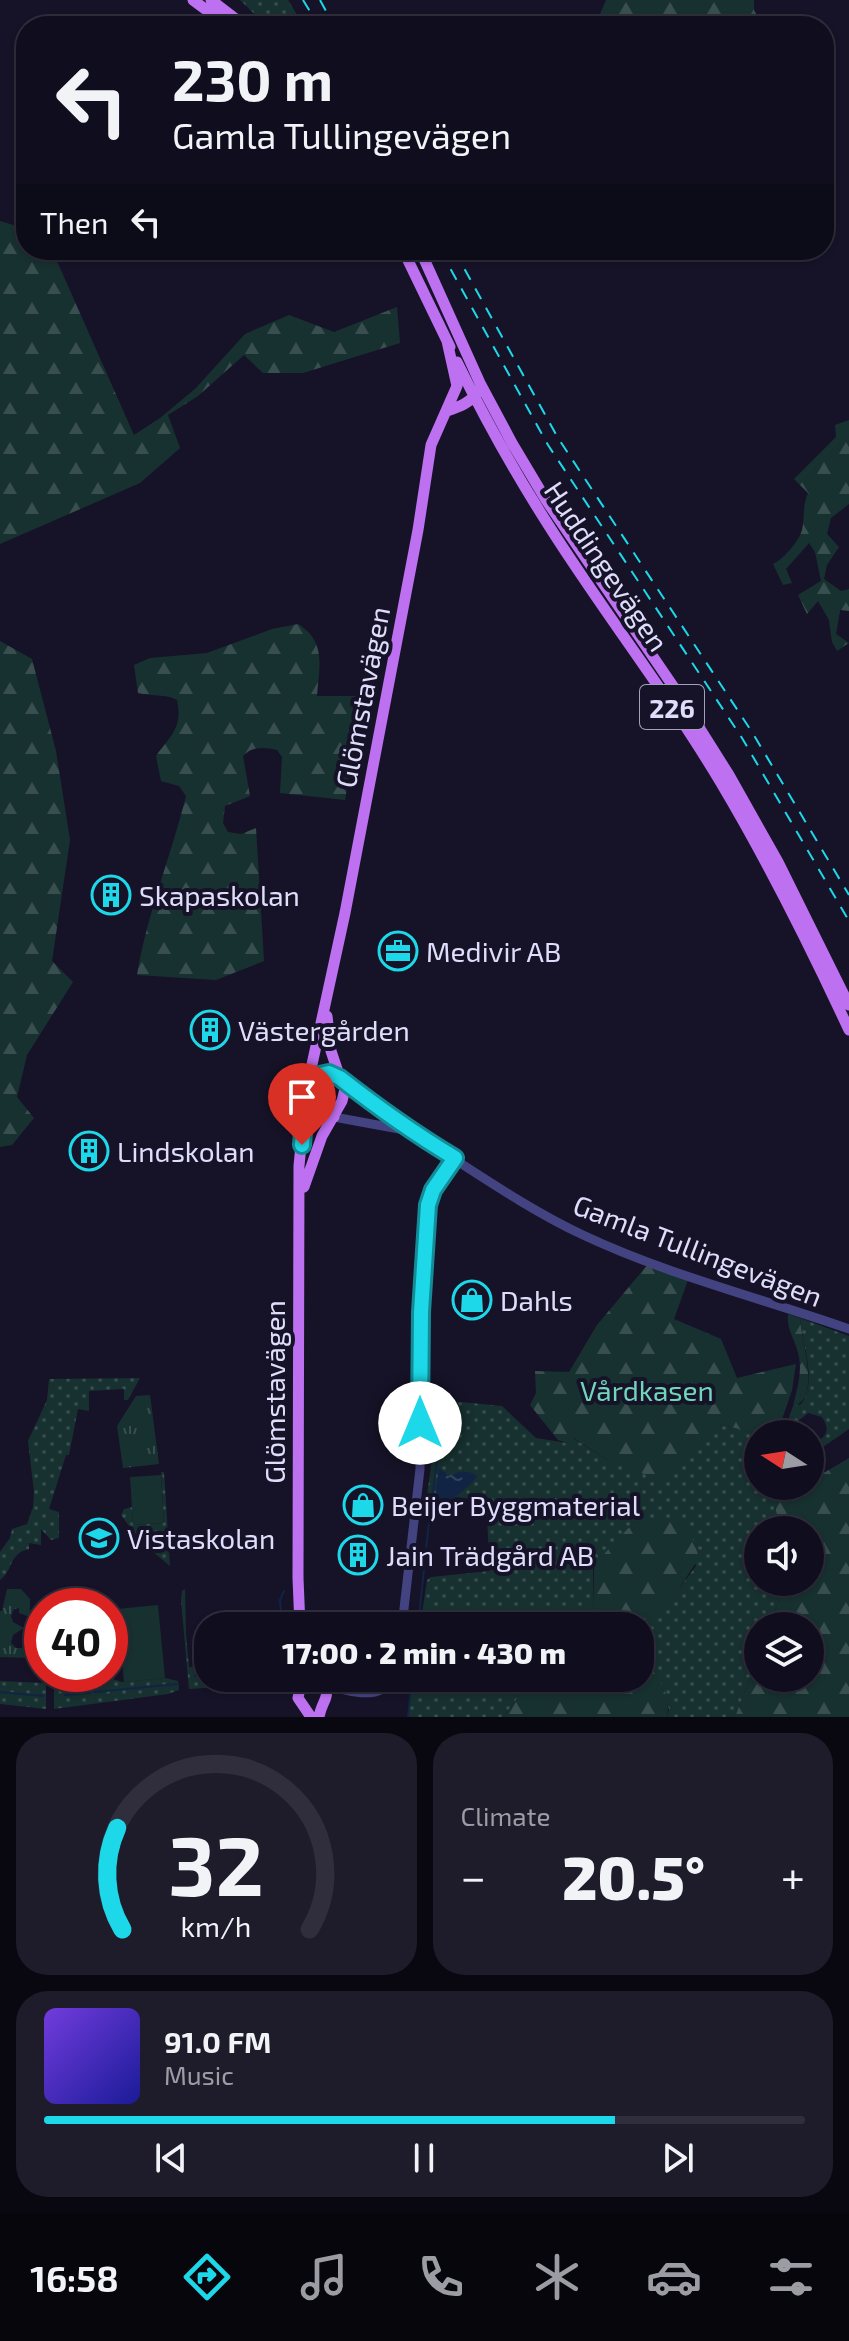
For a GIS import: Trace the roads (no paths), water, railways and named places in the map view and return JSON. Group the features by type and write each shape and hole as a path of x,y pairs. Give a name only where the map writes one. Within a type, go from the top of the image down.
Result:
{"main road":[{"path":"193,0 215,16"},
{"path":"211,0 233,16"},
{"path":"225,0 242,16"},
{"name":"Huddingevägen","path":"408,260 508,460 721,783 814,954 849,1030"},
{"name":"Huddingevägen","path":"425,260 480,383 546,500 673,686 729,775 778,862 849,1005"},
{"name":"Glömstavägen","path":"299,1612 299,1166 306,1092 328,995 418,530 429,454 438,425 457,386 447,341"},
{"path":"447,411 474,397 480,383"},
{"name":"Glömstavägen","path":"299,1207 306,1175 344,1095 328,1037 328,995"},
{"path":"310,1081 324,1073 341,1078"},
{"path":"306,1102 317,1113 334,1117"},
{"path":"299,1692 311,1717"},
{"path":"304,1706 322,1708"}],"street":[{"name":"Gamla Tullingevägen","path":"341,1078 401,1121 410,1131 538,1210 596,1240 849,1329"},
{"name":"Gamla Tullingevägen","path":"334,1117 410,1131"},
{"path":"404,1612 419,1479 421,1312 428,1205 433,1190 455,1158"},
{"path":"322,1708 347,1692"}],"water":[{"path":"439,1468 449,1476 470,1472 477,1476 455,1497 427,1514 429,1497 435,1495"}],"waterway":[{"path":"432,1498 446,1394"},
{"path":"419,1612 430,1512"},
{"path":"281,1612 280,1600 284,1591"},
{"path":"65,1695 177,1684"},
{"path":"0,1692 43,1696"},
{"path":"408,1717 411,1692"}],"railway":[{"path":"303,0 313,16"},
{"path":"320,0 329,16"},
{"path":"446,260 548,445 742,738 849,921"},
{"path":"460,260 558,438 752,732 849,895"}],"place":[{"name":"Skapaskolan","path":"111,895"},
{"name":"Medivir AB","path":"398,951"},
{"name":"Västergården","path":"210,1030"},
{"name":"Lindskolan","path":"89,1151"},
{"name":"Dahls","path":"472,1300"},
{"name":"Beijer Byggmaterial","path":"363,1505"},
{"name":"Vistaskolan","path":"99,1538"},
{"name":"Jain Trädgård AB","path":"358,1555"}],"park label":[{"name":"Vårdkasen","path":"647,1390"}]}
